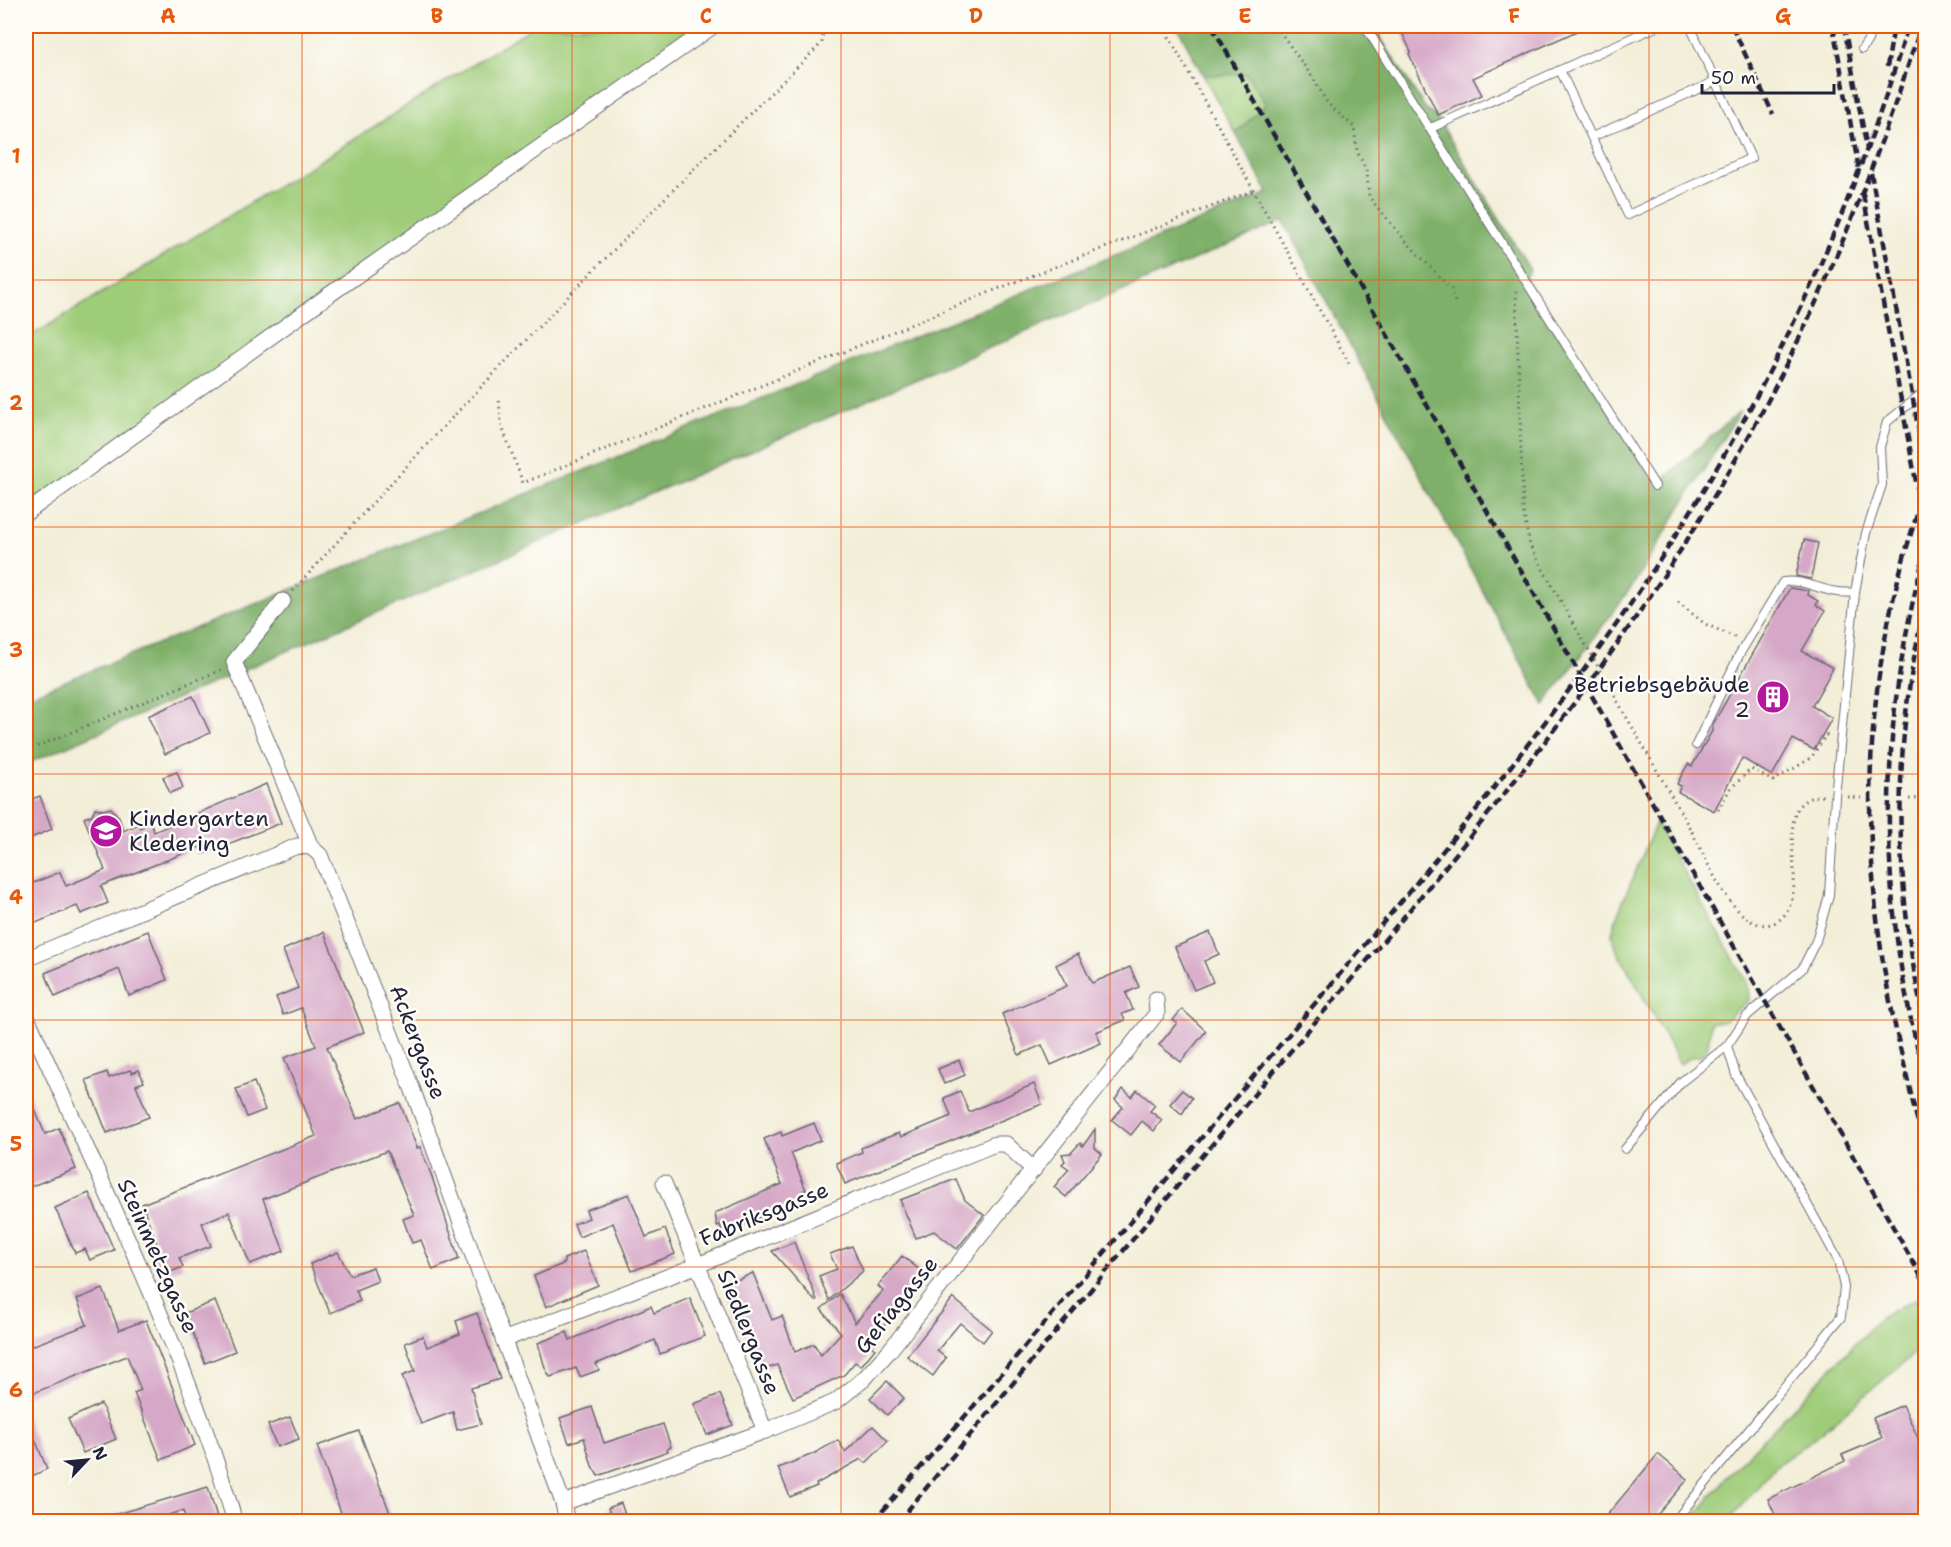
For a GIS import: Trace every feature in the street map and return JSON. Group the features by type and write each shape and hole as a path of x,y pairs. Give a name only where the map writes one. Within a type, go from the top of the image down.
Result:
{"street":[{"path":"26,513 439,216 713,26"},
{"path":"235,665 234,662 283,601"},
{"name":"Ackergasse","path":"235,665 311,847 320,855 412,1088 563,1503 567,1521"},
{"path":"26,959 297,846 311,847"},
{"name":"Gefiagasse","path":"563,1503 765,1431 835,1402 864,1379 1034,1170 1157,1013 1156,999"},
{"name":"Steinmetzgasse","path":"26,1014 163,1321 202,1417 235,1521"},
{"name":"Fabriksgasse","path":"503,1340 698,1265 995,1144 1006,1144 1034,1170"},
{"name":"Siedlergasse","path":"664,1183 765,1431"}],"lane":[{"path":"1365,26 1655,486"},
{"path":"1431,128 1658,26"},
{"path":"1560,70 1628,215 1751,158 1690,26"},
{"path":"1862,49 1868,40 1872,26"},
{"path":"1592,137 1716,81"},
{"path":"1625,1149 1681,1082 1727,1046 1747,1016 1802,969 1816,941 1829,895 1835,797 1855,592 1866,533 1882,485 1880,447 1887,422 1926,390"},
{"path":"1696,745 1747,641 1783,582 1796,580 1819,590 1841,594 1855,592"},
{"path":"1674,1521 1841,1317 1844,1287 1838,1260 1736,1075 1727,1046"}],"path":[{"path":"283,601 410,460 487,379 822,43 824,26"},
{"path":"1163,26 1351,367"},
{"path":"1276,26 1313,78 1328,104 1354,127 1357,135 1357,151 1366,172 1370,197 1404,239 1452,289 1456,306"},
{"path":"499,401 501,424 523,483 1000,288 1255,190"},
{"path":"1515,262 1523,511 1530,546 1740,914 1760,925 1773,923 1790,907 1795,873 1794,817 1801,802 1818,795 1835,797"},
{"path":"1678,602 1705,624 1747,641"},
{"path":"26,751 235,665"},
{"path":"1718,810 1730,789 1751,769 1773,781 1811,758 1826,735 1842,741"},
{"path":"1852,797 1861,798"},
{"path":"1909,799 1926,798"},
{"path":"26,1509 31,1521"}],"green space":[{"path":"534,26 713,26 26,513 26,339 321,160"},
{"path":"1177,26 1373,26 1427,111 1436,116 1530,269 1526,280 1656,485 1740,411 1633,585 1544,705 1283,221 26,764 26,697 1268,193 1236,134 1266,104 1247,74 1203,75"},
{"path":"1247,74 1266,104 1236,134 1203,75"},
{"path":"1656,823 1748,984 1749,1000 1723,1022 1711,1022 1708,1046 1701,1056 1691,1057 1680,1064 1616,948 1612,934 1616,918"},
{"path":"1917,1298 1925,1313 1925,1349 1923,1346 1822,1432 1776,1466 1728,1521 1690,1521 1733,1470 1882,1316"}],"building":[{"path":"1399,26 1588,26 1473,78 1482,95 1438,115 1409,54 1411,52"},
{"path":"1804,540 1818,543 1811,579 1796,576"},
{"name":"Betriebsgebäude 2","path":"1790,588 1809,591 1808,595 1818,601 1816,605 1825,611 1802,651 1833,668 1812,706 1832,718 1814,750 1793,739 1772,776 1742,758 1714,811 1678,792 1681,786 1677,784 1688,764 1692,766"},
{"path":"193,696 210,733 165,754 148,716"},
{"path":"177,772 183,788 170,793 163,777"},
{"path":"266,784 281,823 203,854 200,847 101,886 108,903 81,914 77,906 26,927 26,886 60,872 66,886 105,870 84,818 92,815 95,808 103,810 111,808 119,817 123,831 139,824 140,828 151,823 154,832"},
{"path":"40,796 52,829 26,840 26,801"},
{"path":"148,931 167,980 129,996 119,969 55,997 45,973"},
{"path":"324,932 364,1032 327,1047 357,1119 400,1103 417,1148 420,1147 431,1174 459,1259 433,1270 421,1240 412,1243 403,1219 414,1215 387,1151 263,1199 284,1251 250,1264 229,1212 202,1223 211,1246 179,1258 183,1267 160,1276 150,1253 159,1249 142,1204 316,1136 284,1058 316,1046 301,1008 283,1015 276,997 298,988 283,950"},
{"path":"1210,932 1219,954 1204,961 1213,982 1194,990 1175,947"},
{"path":"1078,954 1092,983 1130,967 1139,987 1126,993 1133,1010 1122,1014 1125,1020 1096,1032 1101,1043 1051,1065 1042,1045 1019,1055 1002,1014 1067,986 1056,965"},
{"path":"1182,1009 1206,1031 1181,1062 1159,1045 1177,1023 1173,1020"},
{"path":"959,1060 965,1075 944,1084 938,1069"},
{"path":"130,1070 132,1073 139,1070 144,1082 136,1085 149,1117 107,1133 86,1080 107,1072 109,1078"},
{"path":"254,1082 265,1110 247,1117 236,1089"},
{"path":"1034,1084 1042,1104 845,1184 836,1163 862,1152 861,1148 883,1139 899,1133 901,1137 951,1116 944,1098 960,1091 969,1112"},
{"path":"26,1088 45,1134 59,1128 76,1169 29,1187 26,1180"},
{"path":"1123,1089 1132,1097 1137,1090 1155,1105 1150,1111 1162,1120 1154,1131 1142,1121 1131,1135 1112,1120 1123,1107 1115,1100"},
{"path":"1182,1090 1192,1098 1182,1114 1170,1104"},
{"path":"814,1123 821,1140 791,1153 806,1190 802,1191 805,1199 723,1233 720,1225 717,1226 715,1213 782,1184 764,1139 781,1132 782,1136"},
{"path":"1095,1129 1095,1148 1102,1154 1066,1197 1054,1187 1069,1169 1062,1164 1065,1161 1062,1154 1071,1153 1080,1143 1083,1146"},
{"path":"956,1179 965,1200 984,1215 957,1249 934,1231 916,1238 900,1200"},
{"path":"89,1193 114,1250 90,1260 85,1249 75,1253 55,1208"},
{"path":"629,1194 646,1237 665,1229 675,1254 632,1271 613,1223 579,1237 574,1224 589,1218 586,1210"},
{"path":"794,1242 817,1300 815,1301 772,1251"},
{"path":"852,1246 863,1271 829,1300 819,1276 837,1269 830,1254"},
{"path":"584,1251 598,1285 546,1307 534,1276 565,1263 564,1259"},
{"path":"338,1252 350,1275 373,1267 378,1281 356,1290 360,1301 330,1313 310,1264"},
{"path":"902,1256 925,1274 869,1345 875,1349 861,1366 855,1362 844,1375 793,1398 777,1365 766,1369 748,1334 744,1336 723,1286 753,1273 772,1320 782,1316 795,1352 814,1344 821,1355 841,1333 821,1309 840,1294 855,1323 883,1291 878,1286"},
{"path":"103,1289 119,1330 146,1320 195,1445 161,1460 134,1393 141,1390 127,1356 26,1396 26,1348 87,1325 77,1299"},
{"path":"690,1298 705,1336 660,1354 655,1340 596,1364 599,1370 580,1377 576,1368 550,1377 545,1368 538,1343 567,1332 570,1340 651,1306 654,1313"},
{"path":"953,1298 992,1330 983,1342 960,1323 937,1351 946,1358 933,1376 907,1356"},
{"path":"215,1301 235,1351 205,1363 185,1313"},
{"path":"477,1313 500,1379 471,1388 481,1424 457,1430 453,1412 421,1424 402,1376 415,1371 405,1343 423,1336 427,1347 460,1334 456,1321"},
{"path":"887,1381 904,1398 887,1415 870,1398"},
{"path":"720,1394 733,1425 707,1435 694,1404"},
{"path":"101,1404 116,1439 83,1453 68,1419"},
{"path":"1903,1405 1926,1456 1926,1521 1778,1521 1768,1499 1845,1461 1842,1455 1882,1438 1873,1418"},
{"path":"592,1407 604,1443 663,1424 671,1447 667,1449 668,1451 598,1476 592,1466 584,1438 569,1443 560,1418"},
{"path":"26,1417 47,1469 26,1479"},
{"path":"290,1417 299,1439 277,1447 268,1425"},
{"path":"873,1426 888,1441 866,1463 861,1459 816,1484 817,1486 790,1497 778,1468 813,1454 838,1440 845,1452"},
{"path":"359,1431 393,1521 344,1521 317,1446"},
{"path":"1658,1454 1688,1479 1652,1521 1602,1521"},
{"path":"208,1487 217,1517 201,1521 187,1521 183,1511 146,1521 103,1521 103,1518"},
{"path":"621,1503 627,1521 613,1521 608,1508"}],"railway":[{"path":"1212,26 1926,1285"},
{"path":"1732,26 1773,114"},
{"path":"1833,26 1859,170"},
{"path":"1844,26 1867,149"},
{"path":"1887,67 1894,26"},
{"path":"873,1522 1025,1347 1443,851 1552,713 1603,643 1700,496 1763,384 1792,326 1844,208 1889,87 1908,26"},
{"path":"898,1522 1436,879 1607,659 1660,582 1756,423 1805,327 1868,178 1921,26"},
{"path":"1871,173 1926,470"},
{"path":"1863,194 1926,536"},
{"path":"1926,489 1903,560 1887,631 1876,702 1871,773 1871,844 1877,916 1887,988 1913,1104 1926,1148"},
{"path":"1926,549 1910,615 1898,682 1891,748 1889,814 1891,880 1898,947 1910,1013 1926,1080"},
{"path":"1926,602 1907,708 1900,816 1907,923 1926,1029"}],"place":[{"name":"Betriebsgebäude 2","path":"1773,697"},
{"name":"Kindergarten Kledering","path":"106,831"}]}
